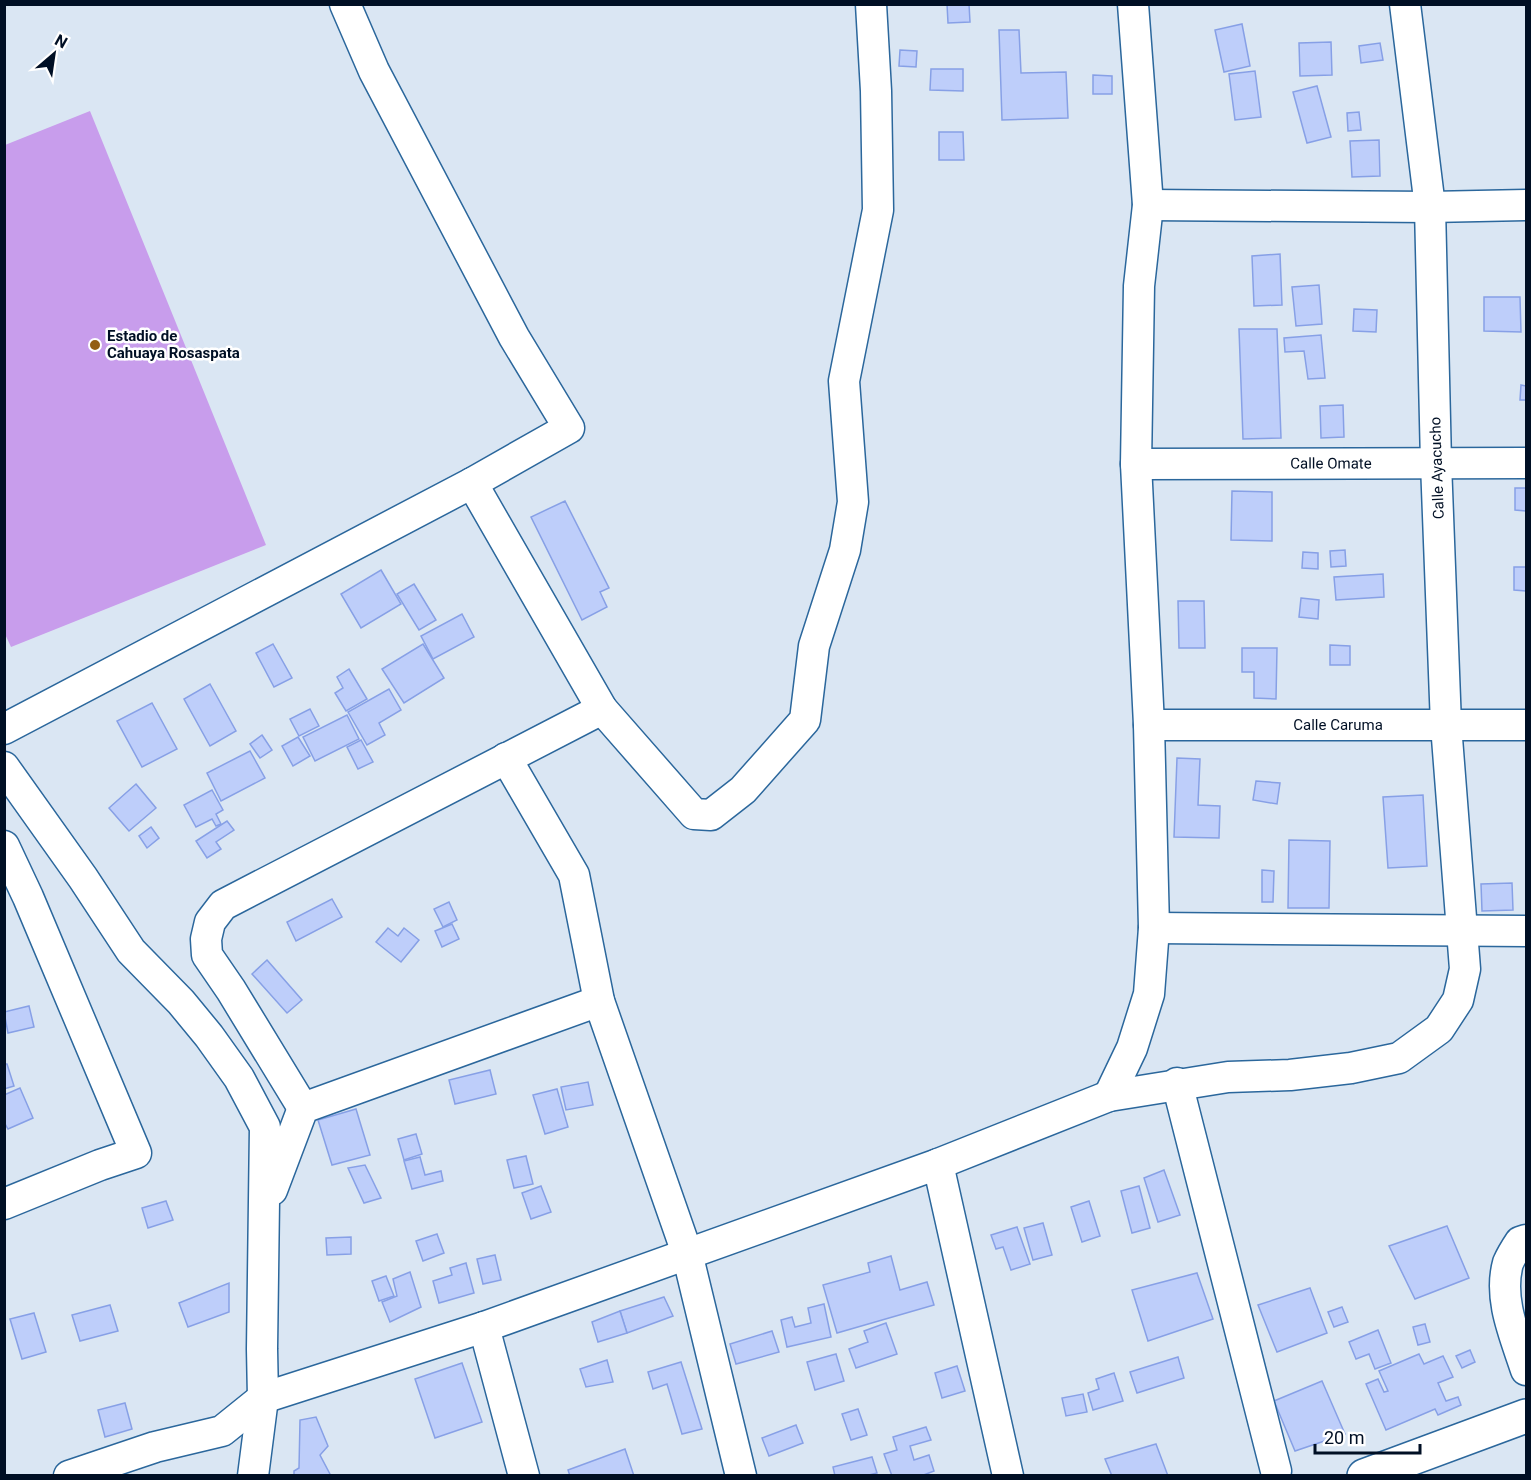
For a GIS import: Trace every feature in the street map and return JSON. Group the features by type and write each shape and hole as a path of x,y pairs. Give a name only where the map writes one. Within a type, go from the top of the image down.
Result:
{"main road":[{"path":"1364,1476 1527,1416"}],"street":[{"path":"4,729 472,483 570,428 514,337 374,71 345,4"},
{"path":"472,483 602,709 694,814 711,815 743,790 805,720 814,646 845,550 853,502 844,381 878,210 876,91 871,4"},
{"path":"1109,1096 1132,1048 1149,994 1154,928 1149,726 1136,464 1139,286 1148,205 1133,4"},
{"name":"Calle Ayacucho","path":"264,1398 484,1327 938,1164 1109,1096 1177,1083 1228,1077 1290,1075 1350,1068 1399,1058 1439,1029 1458,1000 1465,969 1446,725 1436,463 1430,207 1405,4"},
{"path":"1148,205 1430,207 1527,205"},
{"name":"Calle Omate","path":"1136,464 1527,463"},
{"path":"303,1108 207,955 206,939 210,922 223,905 602,709"},
{"name":"Calle Caruma","path":"1149,726 1527,725"},
{"path":"507,758 574,874 599,1001 687,1253 741,1476"},
{"path":"4,767 131,951 181,1002 209,1036 239,1078 266,1127 262,1348 264,1398 254,1476"},
{"path":"4,846 16,900 136,1153 4,1204"},
{"path":"1154,928 1527,932"},
{"path":"266,1206 303,1108 599,1001"},
{"path":"1177,1083 1276,1471"},
{"path":"938,1164 1008,1476"},
{"path":"1527,1240 1520,1242 1509,1262 1505,1288 1508,1316 1527,1370"},
{"path":"484,1327 524,1476"},
{"path":"69,1476 155,1447 222,1431 264,1398"}],"shaded area":[{"name":"Estadio de Cahuaya Rosaspata","path":"90,111 266,545 11,647 4,632 5,145"}],"building":[{"path":"947,4 969,4 970,22 948,23"},
{"path":"1242,24 1250,66 1224,72 1215,30"},
{"path":"999,30 1019,30 1021,73 1066,72 1068,118 1002,120"},
{"path":"1331,42 1332,75 1300,76 1299,43"},
{"path":"1380,43 1383,60 1361,63 1359,46"},
{"path":"900,50 917,51 916,67 899,66"},
{"path":"931,69 963,69 963,91 930,90"},
{"path":"1255,71 1261,117 1235,120 1229,74"},
{"path":"1093,75 1112,76 1112,94 1093,94"},
{"path":"1317,86 1331,137 1307,143 1293,92"},
{"path":"1359,112 1361,130 1348,131 1347,113"},
{"path":"939,132 963,132 964,160 939,160"},
{"path":"1379,140 1380,176 1352,177 1350,141"},
{"path":"1280,254 1282,305 1254,306 1252,256"},
{"path":"1319,285 1322,324 1296,326 1292,287"},
{"path":"1484,297 1520,297 1521,332 1484,331"},
{"path":"1354,309 1377,310 1376,332 1353,331"},
{"path":"1239,329 1277,329 1281,438 1243,439"},
{"path":"1321,335 1325,378 1308,379 1304,351 1285,352 1284,338"},
{"path":"1521,385 1526,386 1526,400 1520,400"},
{"path":"1343,405 1344,437 1321,438 1320,406"},
{"path":"1515,488 1526,488 1526,511 1515,510"},
{"path":"1232,491 1272,492 1272,541 1231,540"},
{"path":"565,501 609,588 600,592 607,607 582,620 531,517"},
{"path":"1345,550 1346,566 1331,567 1330,551"},
{"path":"1303,552 1318,553 1318,569 1302,568"},
{"path":"1514,567 1526,567 1526,591 1514,590"},
{"path":"381,570 401,604 361,628 341,594"},
{"path":"1383,574 1384,597 1336,600 1334,577"},
{"path":"414,584 436,620 419,630 397,594"},
{"path":"1301,598 1319,600 1318,619 1299,617"},
{"path":"1178,601 1204,601 1205,648 1179,648"},
{"path":"462,614 474,637 433,659 421,636"},
{"path":"273,644 292,678 274,687 256,653"},
{"path":"423,644 444,678 404,703 382,669"},
{"path":"1330,645 1350,646 1350,665 1330,665"},
{"path":"1242,648 1277,648 1276,699 1254,698 1254,672 1242,672"},
{"path":"349,669 367,699 346,711 335,693 343,688 337,677"},
{"path":"210,684 236,731 210,746 184,699"},
{"path":"389,689 401,710 379,723 385,735 367,745 348,712"},
{"path":"152,703 177,749 142,767 117,721"},
{"path":"310,709 319,726 299,736 290,719"},
{"path":"347,715 359,739 315,761 303,737"},
{"path":"262,735 272,750 260,758 250,744"},
{"path":"298,737 310,756 293,766 282,746"},
{"path":"361,740 373,762 358,769 347,747"},
{"path":"250,751 265,778 221,801 207,773"},
{"path":"1177,758 1200,759 1198,805 1220,806 1219,838 1174,837"},
{"path":"1256,781 1280,783 1277,804 1253,800"},
{"path":"136,784 156,808 129,831 109,808"},
{"path":"212,790 223,810 216,814 221,824 216,826 212,819 196,827 184,805"},
{"path":"1423,795 1427,866 1388,868 1383,797"},
{"path":"227,821 234,830 216,842 221,849 207,858 196,841"},
{"path":"151,827 159,838 147,848 139,836"},
{"path":"1289,840 1330,841 1329,908 1288,908"},
{"path":"1262,870 1274,871 1273,902 1262,902"},
{"path":"1512,883 1513,910 1482,911 1481,884"},
{"path":"332,899 342,917 296,941 287,922"},
{"path":"449,902 457,920 443,927 434,909"},
{"path":"452,924 459,939 442,947 435,931"},
{"path":"388,928 398,936 404,928 419,940 401,962 376,942"},
{"path":"267,960 302,1000 287,1013 252,974"},
{"path":"29,1006 34,1027 8,1033 4,1012"},
{"path":"4,1064 7,1064 14,1086 4,1089"},
{"path":"490,1070 496,1094 455,1104 449,1080"},
{"path":"588,1082 593,1105 566,1110 561,1087"},
{"path":"20,1088 33,1118 8,1129 4,1122 4,1095"},
{"path":"557,1089 568,1127 545,1134 533,1095"},
{"path":"356,1109 370,1155 332,1165 318,1120"},
{"path":"416,1134 422,1154 404,1160 398,1139"},
{"path":"526,1156 533,1184 514,1188 507,1160"},
{"path":"420,1157 425,1175 441,1171 443,1181 412,1189 404,1161"},
{"path":"365,1165 381,1198 364,1203 348,1168"},
{"path":"1164,1170 1180,1215 1158,1222 1144,1178"},
{"path":"541,1186 551,1212 531,1219 522,1193"},
{"path":"1139,1186 1150,1228 1132,1233 1121,1191"},
{"path":"166,1201 173,1220 148,1228 142,1208"},
{"path":"1089,1201 1100,1236 1082,1242 1071,1207"},
{"path":"1043,1223 1052,1255 1033,1260 1024,1228"},
{"path":"1447,1226 1469,1278 1415,1299 1389,1246"},
{"path":"1017,1227 1030,1264 1011,1270 1003,1247 996,1249 991,1235"},
{"path":"437,1234 444,1253 423,1261 416,1241"},
{"path":"351,1237 351,1254 327,1255 326,1238"},
{"path":"495,1255 501,1280 483,1284 477,1259"},
{"path":"891,1256 900,1290 927,1282 934,1305 837,1333 823,1285 870,1272 868,1263"},
{"path":"466,1263 474,1293 439,1303 433,1281 452,1275 450,1268"},
{"path":"410,1272 421,1307 390,1322 382,1302 397,1296 393,1279"},
{"path":"1197,1273 1213,1319 1148,1341 1132,1290"},
{"path":"386,1276 394,1296 379,1301 372,1281"},
{"path":"229,1283 229,1312 188,1327 179,1303"},
{"path":"1310,1288 1327,1333 1277,1352 1258,1305"},
{"path":"664,1297 673,1316 627,1333 620,1311"},
{"path":"824,1304 831,1337 787,1347 781,1320 792,1317 795,1327 811,1323 808,1308"},
{"path":"110,1305 118,1331 80,1341 72,1315"},
{"path":"1342,1307 1348,1322 1334,1327 1328,1312"},
{"path":"620,1311 627,1333 598,1342 592,1322"},
{"path":"34,1313 46,1352 22,1359 10,1319"},
{"path":"886,1323 897,1354 856,1368 849,1349 868,1342 864,1331"},
{"path":"1425,1324 1430,1342 1418,1345 1413,1327"},
{"path":"1378,1330 1391,1363 1375,1369 1369,1354 1356,1359 1349,1342"},
{"path":"772,1331 779,1352 736,1364 730,1344"},
{"path":"1470,1350 1475,1362 1462,1368 1456,1356"},
{"path":"836,1354 844,1381 815,1390 807,1362"},
{"path":"1419,1354 1424,1364 1443,1356 1453,1377 1438,1383 1446,1401 1458,1397 1461,1405 1438,1415 1435,1409 1386,1430 1366,1384 1378,1379 1384,1392 1388,1391 1379,1371"},
{"path":"1178,1357 1184,1378 1137,1393 1130,1372"},
{"path":"607,1360 613,1382 586,1387 580,1369"},
{"path":"681,1362 702,1429 682,1434 667,1384 653,1389 648,1372"},
{"path":"462,1363 482,1422 435,1438 415,1379"},
{"path":"957,1366 965,1391 942,1398 935,1373"},
{"path":"1114,1373 1123,1401 1093,1410 1088,1393 1099,1389 1096,1379"},
{"path":"1322,1381 1345,1434 1295,1451 1274,1401"},
{"path":"1083,1394 1087,1412 1066,1416 1062,1398"},
{"path":"125,1403 132,1429 105,1437 98,1410"},
{"path":"858,1409 867,1435 851,1440 842,1414"},
{"path":"316,1417 328,1446 320,1455 331,1476 294,1476 294,1471 299,1468 300,1420"},
{"path":"796,1425 803,1443 769,1456 762,1438"},
{"path":"926,1427 931,1440 910,1446 914,1460 929,1455 934,1471 921,1476 892,1476 884,1454 897,1450 893,1437"},
{"path":"1156,1444 1168,1476 1112,1476 1105,1459"},
{"path":"625,1449 634,1476 570,1476 568,1470"},
{"path":"872,1457 877,1473 865,1476 835,1476 833,1467"}],"place":[{"name":"Estadio de Cahuaya Rosaspata","path":"95,345"}]}
